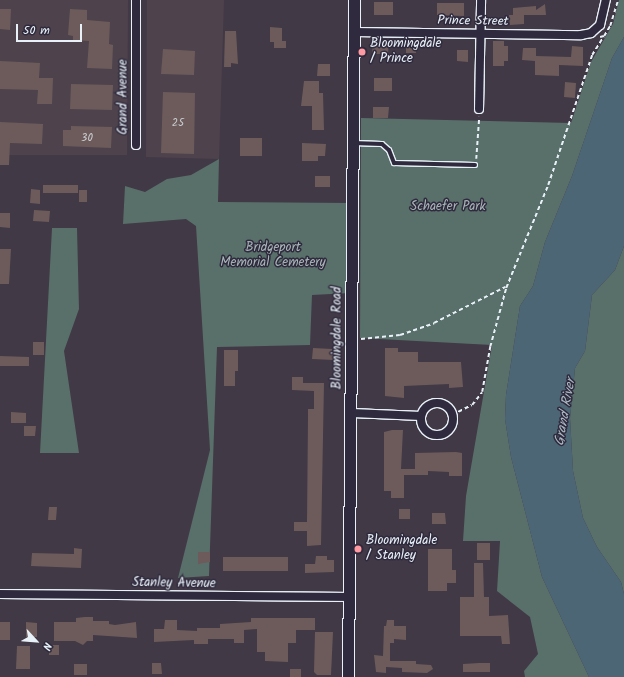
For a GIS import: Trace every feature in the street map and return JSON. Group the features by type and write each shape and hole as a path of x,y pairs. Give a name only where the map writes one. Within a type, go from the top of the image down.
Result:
{"main road":[{"name":"Bloomingdale Road","path":"348,677 348,597 352,413 354,0"}],"street":[{"name":"Grand Avenue","path":"136,0 136,145"},
{"path":"479,109 481,0"},
{"name":"Prince Street","path":"354,32 481,34 591,33 600,25 606,0"},
{"path":"435,403 447,406 452,415 452,425 448,430 437,435 423,427 421,416 428,405 435,403"},
{"path":"352,413 421,416"},
{"name":"Stanley Avenue","path":"0,594 348,597"}],"lane":[{"path":"353,143 382,144 389,150 394,164 475,165"}],"path":[{"path":"452,415 472,405 482,392 490,347 507,286 548,185 592,55 604,36"},
{"path":"475,165 479,109"},
{"path":"361,339 400,335 434,323 507,286"}],"shaded area":[{"path":"0,0 128,0 127,155 0,155"},
{"path":"147,0 224,0 219,159 146,157"}],"green space":[{"name":"Schaefer Park","path":"619,0 624,0 624,37 612,58 572,176 545,242 533,286 520,306 506,395 505,419 511,457 542,577 589,677 525,677 524,671 538,654 530,617 497,591 500,541 463,541 466,496 492,345 360,338 361,118 571,123 591,62 613,24"},
{"name":"Bridgeport Memorial Cemetery","path":"219,159 218,202 351,203 350,293 312,295 310,345 217,347 209,576 178,578 210,450 196,226 186,219 123,224 125,186 145,192 167,179 191,175"},
{"path":"52,228 77,228 79,309 64,351 79,453 40,453"},
{"path":"624,246 624,594 621,582 597,547 583,518 573,471 570,418 575,368 585,351 592,295 615,270"}],"water":[{"name":"Grand River","path":"624,37 624,246 615,270 592,295 585,351 575,368 570,418 573,471 583,518 597,547 621,582 624,594 624,677 589,677 542,577 511,457 505,419 506,395 520,306 533,286 545,242 572,176 612,58"}],"building":[{"path":"374,2 393,2 393,15 374,15"},
{"path":"437,3 464,3 464,16 437,15"},
{"path":"545,4 546,15 524,15 524,24 510,25 509,15 513,15 513,8 536,6 536,10"},
{"path":"0,9 11,9 10,30 0,29"},
{"path":"70,9 87,10 87,20 110,22 109,44 113,45 112,69 87,68 89,41 73,40 73,36 68,35"},
{"path":"270,27 282,28 282,41 286,41 286,48 274,48 274,42 270,42"},
{"path":"225,31 236,31 238,64 231,63 231,67 224,67"},
{"path":"373,41 389,41 388,54 372,54"},
{"path":"406,41 416,41 416,53 406,53"},
{"path":"493,41 504,41 504,46 508,46 508,61 504,61 504,66 493,66"},
{"path":"572,46 583,47 583,66 559,65 559,76 535,75 535,61 522,60 523,48 536,48 536,56 571,57"},
{"path":"163,49 195,51 194,75 161,74"},
{"path":"457,50 468,50 468,62 457,61"},
{"path":"0,61 40,63 39,78 53,78 52,104 37,104 38,90 0,89"},
{"path":"318,64 330,64 330,76 317,76"},
{"path":"374,78 392,78 392,91 374,91"},
{"path":"304,81 319,81 319,93 323,93 324,130 312,130 312,106 301,106"},
{"path":"565,82 576,83 575,98 564,97"},
{"path":"71,84 113,85 112,110 70,109"},
{"path":"163,92 195,93 194,154 161,153"},
{"path":"373,107 389,107 388,118 373,118"},
{"path":"0,122 43,124 42,144 10,143 9,165 0,165"},
{"path":"71,126 112,127 111,148 63,146 63,130 71,130"},
{"path":"240,138 262,138 262,156 240,156"},
{"path":"302,143 326,144 325,156 318,156 318,161 302,161"},
{"path":"315,176 330,176 330,187 315,187"},
{"path":"43,185 78,185 78,193 43,193"},
{"path":"31,189 40,190 40,204 30,203"},
{"path":"79,190 87,190 87,202 79,202"},
{"path":"34,210 50,211 49,222 33,221"},
{"path":"0,213 10,213 10,228 0,227"},
{"path":"0,249 11,249 9,284 0,284"},
{"path":"33,342 44,342 44,355 33,355"},
{"path":"313,348 332,349 334,360 312,359"},
{"path":"385,348 398,348 398,352 418,352 418,362 461,362 463,387 449,388 449,384 404,386 404,398 385,396"},
{"path":"224,350 238,350 238,371 235,371 235,386 224,386"},
{"path":"0,356 29,357 29,366 0,366"},
{"path":"292,377 303,377 303,383 324,383 321,545 307,546 307,531 294,531 294,522 307,522 308,409 314,409 314,391 292,390"},
{"path":"11,412 26,413 26,423 11,423"},
{"path":"24,426 36,426 35,436 24,436"},
{"path":"403,430 401,469 415,469 415,453 456,452 462,453 462,476 449,476 449,472 428,471 428,475 404,475 404,498 391,498 391,491 384,491 384,432"},
{"path":"49,507 57,507 56,520 48,520"},
{"path":"399,509 410,509 410,519 399,519"},
{"path":"432,513 445,513 446,524 432,524"},
{"path":"477,543 490,543 490,560 477,560"},
{"path":"74,548 82,549 81,568 31,566 32,553 74,554"},
{"path":"428,549 452,549 452,570 456,570 456,583 447,583 447,591 428,591"},
{"path":"198,552 210,552 210,562 198,564"},
{"path":"316,556 327,556 327,560 334,560 334,572 305,573 305,564 315,564"},
{"path":"223,557 288,557 288,571 223,571"},
{"path":"474,563 483,563 484,597 489,597 489,616 508,615 510,644 502,644 501,636 460,636 460,597 474,597"},
{"path":"93,617 93,621 109,621 109,624 115,625 136,622 137,638 93,635 93,641 87,641 83,645 75,641 54,641 54,622 76,622 76,618"},
{"path":"251,618 315,618 315,630 296,630 296,643 288,643 288,662 265,661 265,652 257,652 257,629 244,630 244,643 234,643 234,639 208,639 208,644 194,644 194,640 154,642 154,629 164,629 165,620 177,620 177,630 197,631 197,628 220,628 220,624 251,622"},
{"path":"387,620 394,620 394,626 406,626 406,640 394,639 394,643 390,643 390,661 416,661 416,664 431,665 433,669 427,673 402,672 402,668 386,667 386,673 376,672 374,655 383,656 384,626 386,626"},
{"path":"0,622 10,622 10,640 0,640"},
{"path":"26,622 37,623 37,637 26,637"},
{"path":"315,632 333,632 331,675 317,675 314,672"},
{"path":"49,645 59,645 59,655 49,655"},
{"path":"17,646 30,646 30,669 16,669"},
{"path":"152,663 161,663 162,674 152,674"},
{"path":"490,663 490,672 463,672 463,664"},
{"path":"74,664 87,664 87,675 74,675"},
{"path":"290,669 301,669 301,677 290,677"}],"place":[{"name":"Bloomingdale / Prince","path":"362,52"},
{"name":"Bloomingdale / Stanley","path":"358,549"}]}
